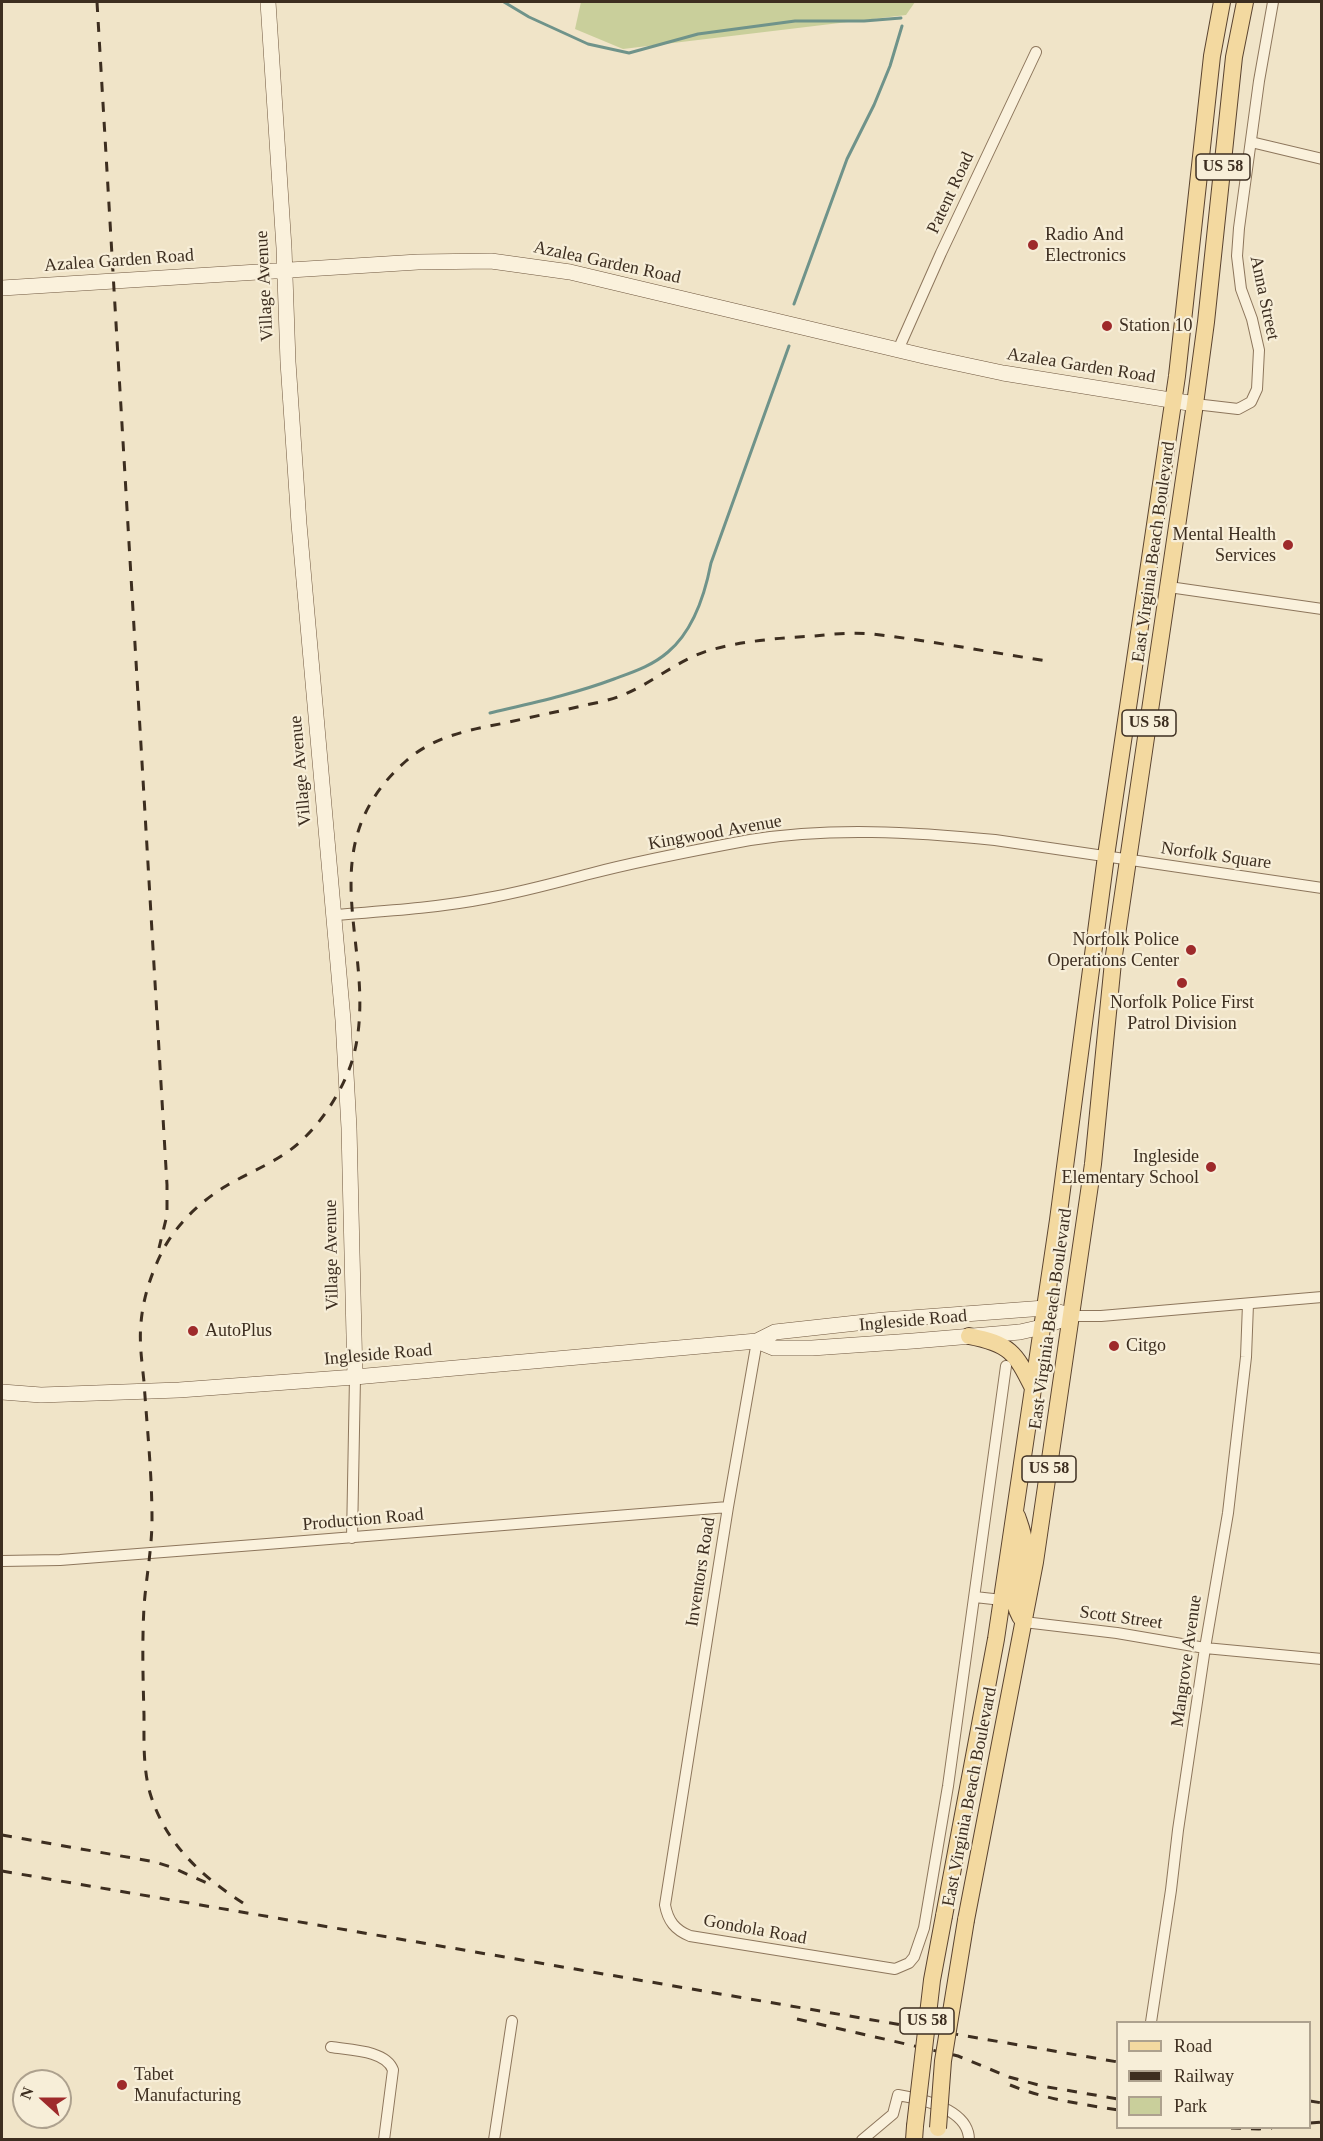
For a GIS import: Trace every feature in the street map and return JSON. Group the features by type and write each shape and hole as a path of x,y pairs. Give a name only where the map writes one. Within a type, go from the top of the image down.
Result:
{"main road":[{"name":"East Virginia Beach Boulevard","path":"914,2133 930,2001 995,1644 1045,1308 1088,1007 1106,856 1173,400 1212,56 1222,2"},
{"name":"East Virginia Beach Boulevard","path":"937,2134 943,2061 966,1920 1031,1588 1072,1316 1093,1164 1113,962 1196,404 1231,87 1245,2"},
{"path":"1182,331 1205,333"},
{"path":"969,1336 993,1341 1005,1347 1020,1363 1033,1388"},
{"path":"995,1644 1013,1628 1024,1622 1018,1616 1014,1602 1024,1545 1015,1509"}],"street":[{"name":"Village Avenue","path":"268,2 299,524 343,1020 349,1128 355,1377 352,1538"},
{"name":"Anna Street","path":"1196,404 1238,409 1251,402 1257,389 1259,350 1252,319 1241,289 1237,256 1251,142 1274,2"},
{"name":"Patent Road","path":"898,350 941,252 1036,52"},
{"path":"1251,142 1322,159"},
{"name":"Azalea Garden Road","path":"2,288 454,260 531,265 570,272 1003,373 1196,404"},
{"path":"1169,587 1322,609"},
{"name":"Kingwood Avenue","path":"334,915 442,906 484,899 752,840 814,834 870,832 943,835 1106,856"},
{"name":"Norfolk Square","path":"1106,856 1322,888"},
{"name":"Ingleside Road","path":"2,1392 41,1395 111,1394 355,1377 756,1341 775,1332 884,1320 1045,1308 1072,1316 1101,1316 1322,1297"},
{"name":"Mangrove Avenue","path":"1150,2021 1205,1648 1228,1513 1245,1357 1248,1304"},
{"name":"Ingleside Road","path":"756,1341 774,1348 812,1348 1020,1332 1072,1316"},
{"name":"Inventors Road","path":"680,1809 756,1341"},
{"name":"East Virginia Beach Boulevard","path":"919,1944 948,1786 1006,1366"},
{"name":"Production Road","path":"2,1561 60,1560 728,1507"},
{"path":"975,1597 1002,1600"},
{"name":"Scott Street","path":"1024,1622 1117,1633 1205,1648 1322,1659"},
{"name":"Gondola Road","path":"680,1809 665,1905 671,1922 682,1933 743,1946 895,1970 909,1963 919,1944"},
{"path":"919,1944 939,1945"},
{"path":"494,2139 512,2021"},
{"path":"331,2047 370,2054 392,2065 384,2139"},
{"path":"862,2139 893,2114 898,2095 932,2103 951,2113 966,2126 969,2139"}],"green space":[{"path":"581,2 915,2 906,15 623,49 575,29"}],"waterway":[{"path":"504,2 529,17 588,44 629,53 698,34 795,21 864,21 901,18"},
{"path":"794,304 847,159 874,105 890,66 902,26"},
{"path":"490,713 568,694 628,674 655,661 677,643 697,611 711,563 789,346"}],"railway":[{"path":"97,2 167,1185 167,1215 159,1248"},
{"path":"243,1903 199,1870 186,1857 165,1827 148,1784 144,1745 143,1634 152,1519 140,1330 142,1313 149,1284 164,1248 183,1221 217,1192 293,1148 325,1113 344,1081 353,1058 359,1019 352,867 358,831 375,796 406,761 417,752 440,740 478,728 606,701 642,686 696,655 733,645 760,640 866,633 1047,661"},
{"path":"2,1835 155,1862 207,1883"},
{"path":"2,1871 1116,2062"},
{"path":"797,2019 958,2056 1009,2077 1042,2086 1116,2099"},
{"path":"1010,2085 1049,2097 1116,2110"},
{"path":"1311,2101 1322,2103"},
{"path":"1311,2123 1322,2122"}],"place":[{"name":"Radio And Electronics","path":"1033,245"},
{"name":"Station 10","path":"1107,326"},
{"name":"Mental Health Services","path":"1288,545"},
{"name":"Norfolk Police Operations Center","path":"1191,950"},
{"name":"Norfolk Police First Patrol Division","path":"1182,983"},
{"name":"Ingleside Elementary School","path":"1211,1167"},
{"name":"AutoPlus","path":"193,1331"},
{"name":"Citgo","path":"1114,1346"},
{"name":"Tabet Manufacturing","path":"122,2085"}]}
